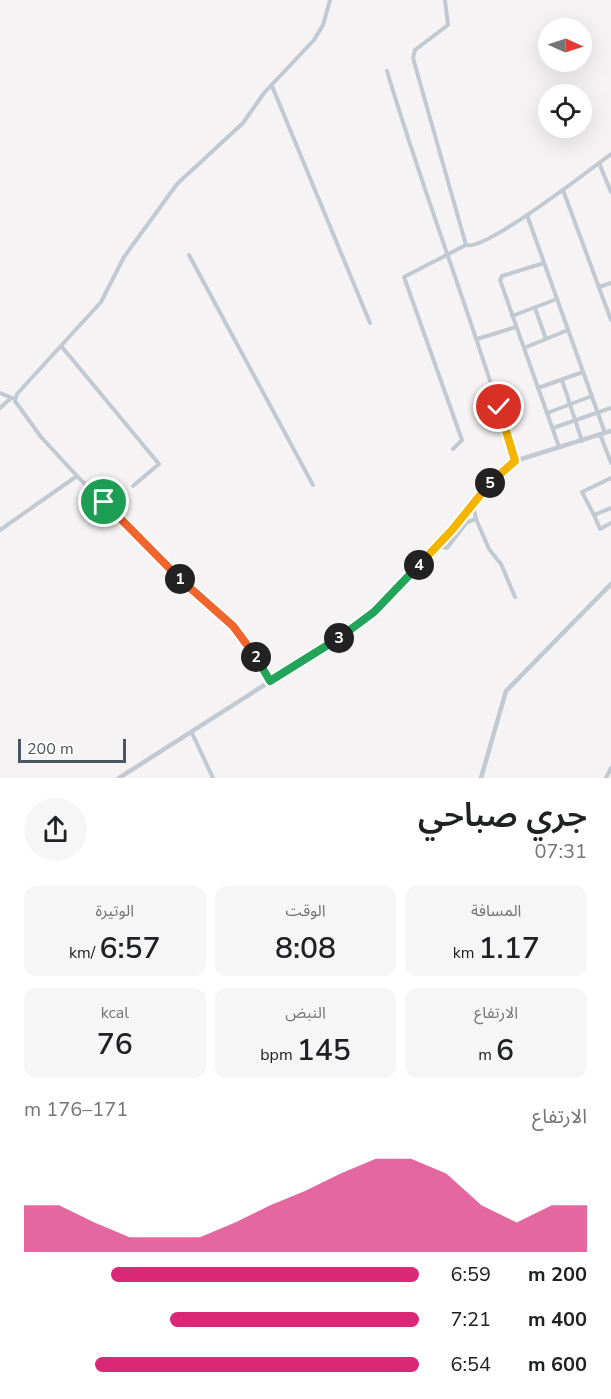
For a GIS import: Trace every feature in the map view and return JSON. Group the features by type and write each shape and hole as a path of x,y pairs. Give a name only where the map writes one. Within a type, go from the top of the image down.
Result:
{"street":[{"path":"0,408 13,398 62,347 101,302 119,265 172,190 243,123 256,102 318,34 330,0"},
{"path":"445,0 448,25 418,48 413,58 466,245"},
{"path":"387,71 446,255 477,339 515,461"},
{"path":"272,86 370,322"},
{"path":"453,449 462,440 404,277 466,245 471,246 481,242 527,215 611,154"},
{"path":"599,163 611,192"},
{"path":"563,190 611,320"},
{"path":"527,215 598,412 611,463"},
{"path":"189,255 313,485"},
{"path":"544,263 500,278 559,447"},
{"path":"599,287 611,283"},
{"path":"512,316 557,299"},
{"path":"535,308 546,339"},
{"path":"477,339 516,327"},
{"path":"524,348 568,330"},
{"path":"62,347 159,464 133,486"},
{"path":"538,388 583,372"},
{"path":"562,380 582,441"},
{"path":"0,393 13,398 17,408 77,476 174,573 233,626 270,681"},
{"path":"547,413 592,396"},
{"path":"553,428 611,408"},
{"path":"118,778 363,622 436,546 473,505 484,489 515,461 605,433"},
{"path":"0,530 77,476"},
{"path":"611,478 582,492 600,529 611,523"},
{"path":"473,505 476,519 489,549 501,564 514,597"},
{"path":"594,515 611,508"},
{"path":"436,546 447,548 467,522 476,519"},
{"path":"481,778 506,691 611,584"},
{"path":"192,733 213,778"},
{"path":"606,778 611,768"}],"route":[{"path":"104,502 174,573 233,626 244,639 270,681 363,622 452,530 484,489 515,461 499,407"}]}
